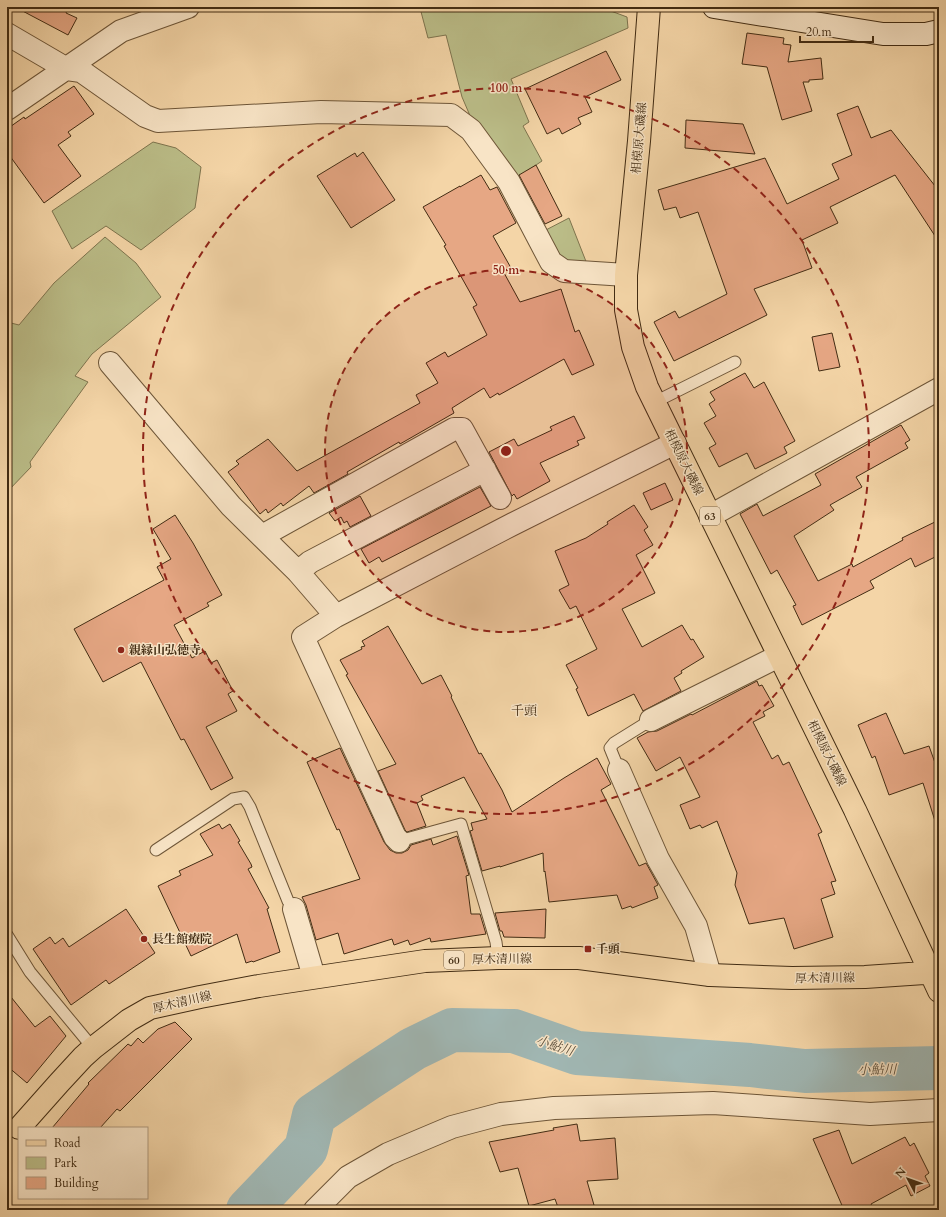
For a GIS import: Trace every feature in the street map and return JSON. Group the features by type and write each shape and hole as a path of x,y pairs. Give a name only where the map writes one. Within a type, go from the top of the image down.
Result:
{"main road":[{"name":"相模原大磯線","path":"649,7 639,142 626,274 626,310 633,347 647,387 936,978"},
{"name":"厚木清川線","path":"20,1127 59,1082 93,1048 129,1020 150,1008 314,977 424,961 498,958 579,958 710,975 792,978 936,978"},
{"name":"厚木清川線","path":"7,1142 18,1129"}],"street":[{"path":"7,109 121,31 188,7"},
{"path":"714,7 883,34 926,34 939,31"},
{"path":"7,34 67,69 81,72 145,116 158,122 321,112 451,115 471,130 509,182 551,262 564,271 626,274"},
{"path":"110,363 231,506 298,572 336,616"},
{"path":"710,516 939,389"},
{"path":"262,536 454,429 462,429 500,498"},
{"path":"399,842 395,837 303,637 336,616 513,524 675,443"},
{"path":"298,572 310,562 484,470"},
{"path":"652,720 779,656"},
{"path":"619,770 626,797 658,859 696,926 710,975"},
{"path":"294,909 314,977"},
{"path":"315,1210 348,1177 388,1154 452,1128 501,1114 554,1108 713,1103 870,1114 939,1110"}],"lane":[{"path":"655,402 735,362"},
{"path":"619,770 610,748 614,743 652,720"},
{"path":"156,850 233,799 244,797 250,807 288,901 294,909"},
{"path":"399,842 461,824 496,942 498,958"},
{"path":"7,936 30,972 93,1048"}],"green space":[{"path":"600,7 627,17 628,28 511,79 529,122 523,126 542,161 518,177 474,125 462,97 446,35 428,38 420,8"},
{"path":"153,142 176,148 201,167 195,208 141,250 106,226 72,249 52,211"},
{"path":"569,218 587,264 567,265 542,232"},
{"path":"105,237 136,263 161,297 92,354 75,376 88,382 30,462 31,467 7,492 7,322 19,325 54,283"}],"building":[{"path":"15,7 68,7 66,13 77,18 68,35"},
{"path":"747,33 784,38 783,44 791,45 788,62 821,58 823,79 803,82 812,111 782,120 767,67 742,64"},
{"path":"606,51 621,80 585,97 592,112 578,118 581,124 562,134 559,128 547,134 525,89"},
{"path":"74,86 94,114 68,132 71,136 58,145 81,176 44,203 7,152 7,129 24,117 25,119"},
{"path":"858,106 871,138 891,130 939,191 939,242 895,175 830,207 838,223 802,240 812,268 754,289 767,315 674,361 654,322 675,311 679,318 727,294 698,212 680,218 676,207 664,210 658,190 765,158 787,204 839,179 832,164 852,155 837,114"},
{"path":"686,120 743,124 755,154 685,148"},
{"path":"363,152 395,200 351,228 317,176 355,153 357,157"},
{"path":"536,165 562,216 545,224 519,175"},
{"path":"481,175 490,190 497,187 516,223 493,236 511,268 503,271 520,302 561,289 575,332 579,330 594,365 572,375 564,359 499,395 498,393 490,398 484,388 452,408 454,413 400,444 399,442 347,472 348,474 314,493 309,486 283,506 281,503 268,513 266,509 260,514 228,472 239,464 236,461 268,439 297,471 420,403 416,395 438,383 426,363 445,352 448,357 487,335 473,307 477,305 444,246 446,245 423,207"},
{"path":"832,333 840,367 819,371 812,337"},
{"path":"745,373 754,388 764,382 795,441 784,447 787,453 755,469 747,453 719,467 709,448 716,444 704,423 716,416 709,404 715,400 710,392"},
{"path":"574,416 585,438 577,441 579,445 540,463 550,481 517,499 514,494 512,496 489,452 514,439 518,446 552,430 550,427"},
{"path":"901,425 910,440 905,443 908,448 856,477 862,487 830,505 834,510 794,536 818,581 852,564 853,567 903,540 902,538 939,520 939,555 915,567 911,558 870,581 874,588 802,625 793,606 796,605 777,570 771,574 740,514 757,504 763,516 821,485 815,474"},
{"path":"665,483 673,500 651,510 643,493"},
{"path":"480,487 491,506 382,562 379,557 369,563 361,549"},
{"path":"360,496 371,516 350,527 347,521 344,523 341,517 335,521 329,513"},
{"path":"634,505 648,527 644,530 653,545 636,555 655,593 622,609 642,647 682,625 704,657 681,671 682,673 674,678 681,691 643,711 634,694 588,716 576,689 578,688 566,665 597,649 576,606 570,609 559,590 569,585 555,551 586,538 608,524 607,522"},
{"path":"175,515 193,543 222,595 207,603 209,606 174,625 192,658 205,651 211,663 217,660 233,691 228,694 237,711 206,727 233,778 211,790 184,739 181,740 141,662 103,682 74,629 164,580 157,567 171,559 153,529"},
{"path":"388,626 422,684 441,675 479,754 481,753 502,790 512,812 597,758 611,784 601,790 639,866 646,863 657,883 658,885 654,887 658,898 632,908 631,906 622,909 617,895 549,902 545,871 544,872 543,853 500,867 482,871 470,831 473,830 471,823 487,819 464,777 421,796 423,800 417,803 426,826 407,832 405,830 378,771 396,764 346,675 348,674 340,660 362,649 361,647 365,646 362,641"},
{"path":"757,681 759,686 762,685 774,706 763,712 765,716 753,722 772,759 778,755 783,765 789,762 822,832 818,834 836,881 831,882 835,894 821,899 833,937 794,949 784,918 749,924 735,885 737,873 717,821 702,828 700,825 690,829 680,805 700,797 680,757 656,771 637,738 648,732 657,731 691,714 692,715"},
{"path":"886,713 904,754 929,746 939,774 939,820 935,821 923,783 889,795 875,756 872,758 858,725"},
{"path":"340,748 384,842 390,850 396,853 402,853 408,850 411,845 431,839 433,845 457,836 469,875 466,876 471,914 480,914 486,934 431,942 430,938 410,945 408,940 394,945 392,939 344,954 338,933 316,940 306,905 302,897 360,879 339,829 337,830 307,762"},
{"path":"219,824 222,829 230,824 240,841 238,842 251,864 252,867 248,869 269,908 267,909 280,952 253,962 246,963 237,934 191,956 158,886 181,875 179,871 213,855 200,834"},
{"path":"126,909 155,953 109,984 106,980 71,1005 33,949 50,937 55,944 63,938 69,947"},
{"path":"546,909 545,938 504,937 502,931 500,931 495,913"},
{"path":"7,992 35,1027 50,1016 66,1036 27,1083 7,1066"},
{"path":"175,1022 192,1039 120,1111 117,1109 101,1127 53,1127 89,1084 88,1083 128,1044 131,1046 138,1038 143,1043 158,1029"},
{"path":"577,1124 580,1141 615,1138 618,1179 587,1181 594,1205 579,1210 559,1210 555,1199 529,1206 518,1168 500,1172 489,1142 554,1130 553,1128"},
{"path":"839,1130 852,1164 905,1137 910,1146 914,1143 929,1173 925,1176 930,1186 911,1196 906,1185 871,1204 874,1210 844,1210 813,1139"}],"waterway":[{"name":"小鮎川","path":"248,1210 306,1149 314,1115 413,1049 452,1030 514,1031 577,1053 750,1065 805,1071 939,1068"}],"place":[{"name":"親縁山弘徳寺","path":"121,650"},
{"name":"長生館療院","path":"144,939"},
{"name":"千頭","path":"588,949"}],"district":[{"name":"千頭","path":"524,710"}]}
